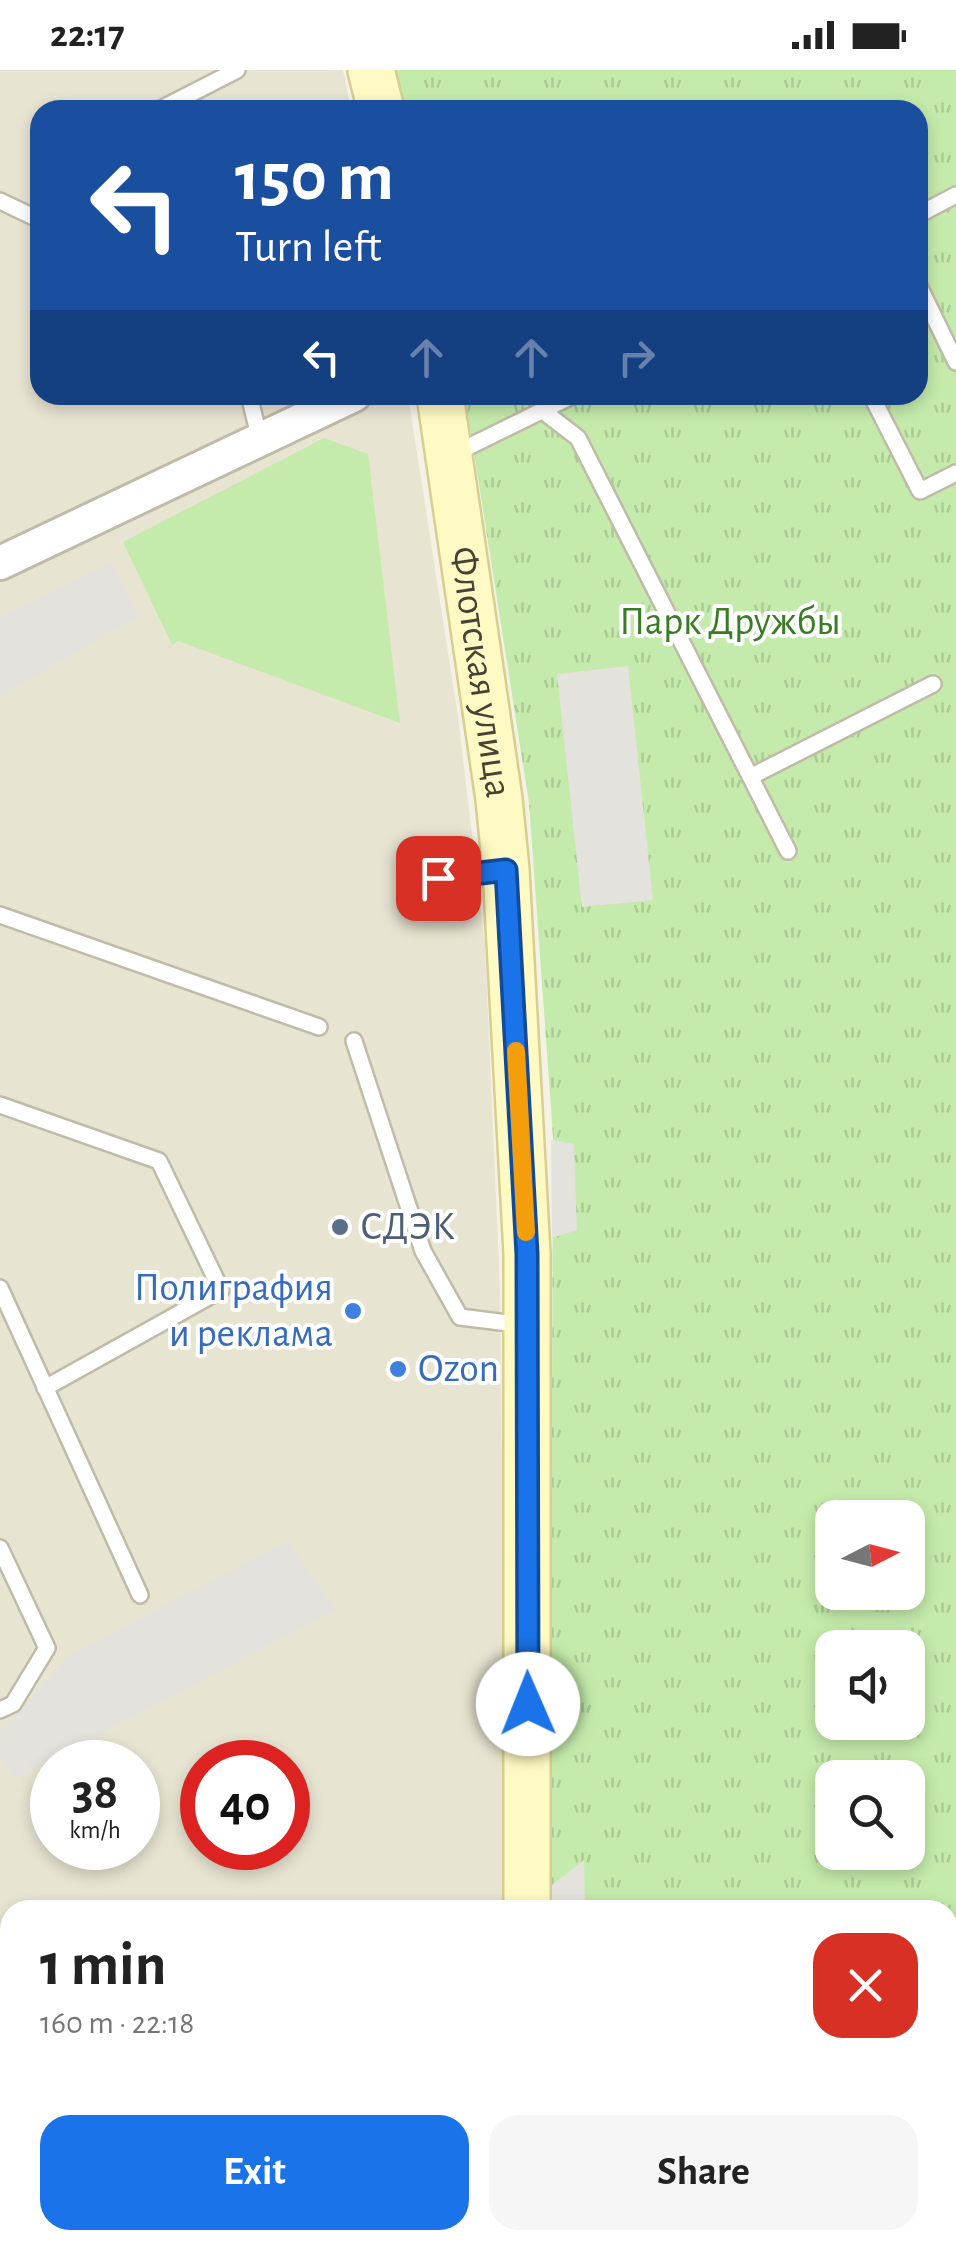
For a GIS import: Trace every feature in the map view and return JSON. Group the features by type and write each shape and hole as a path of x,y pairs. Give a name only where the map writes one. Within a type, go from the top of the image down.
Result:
{"street":[{"path":"371,70 378,100"},
{"path":"0,563 333,405"},
{"name":"Флотская улица","path":"441,405 506,870 528,1326 520,1900"}],"lane":[{"path":"179,100 237,70"},
{"path":"928,209 956,194"},
{"path":"0,201 30,215"},
{"path":"928,305 956,362"},
{"path":"252,405 260,440"},
{"path":"448,457 554,405"},
{"path":"877,405 920,491 956,473"},
{"path":"542,411 578,438 788,851"},
{"path":"752,776 933,684"},
{"path":"416,882 506,870"},
{"path":"0,915 319,1027"},
{"path":"354,1042 423,1251 460,1316 528,1326"},
{"path":"0,1105 159,1160 221,1290 46,1388"},
{"path":"0,1288 140,1596"},
{"path":"0,1548 47,1648 13,1704 0,1710"}],"shaded area":[{"path":"0,70 343,70 349,100 30,100 30,405 410,405 458,717 485,945 500,1289 503,1900 0,1900"},
{"path":"112,562 139,616 0,696 0,617"},
{"path":"628,666 653,900 582,907 557,674"},
{"path":"551,1140 574,1144 577,1230 552,1238"},
{"path":"288,1541 336,1610 88,1740 30,1740 30,1771 14,1779 0,1756 0,1732 69,1656"},
{"path":"584,1860 585,1900 552,1900 552,1885"}],"green space":[{"name":"Парк Дружбы","path":"395,70 956,70 956,1900 550,1900 553,1136 529,803 467,405 928,405 928,100 402,100"},
{"path":"324,438 368,454 400,723 178,641 172,645 123,542"}],"slow traffic":[{"path":"516,1051 526,1232"}],"place":[{"name":"СДЭК","path":"340,1227"},
{"name":"Полиграфия и реклама","path":"353,1311"},
{"name":"Ozon","path":"398,1369"}],"route":[{"path":"438,878 506,870 527,1254 528,1704"}]}
